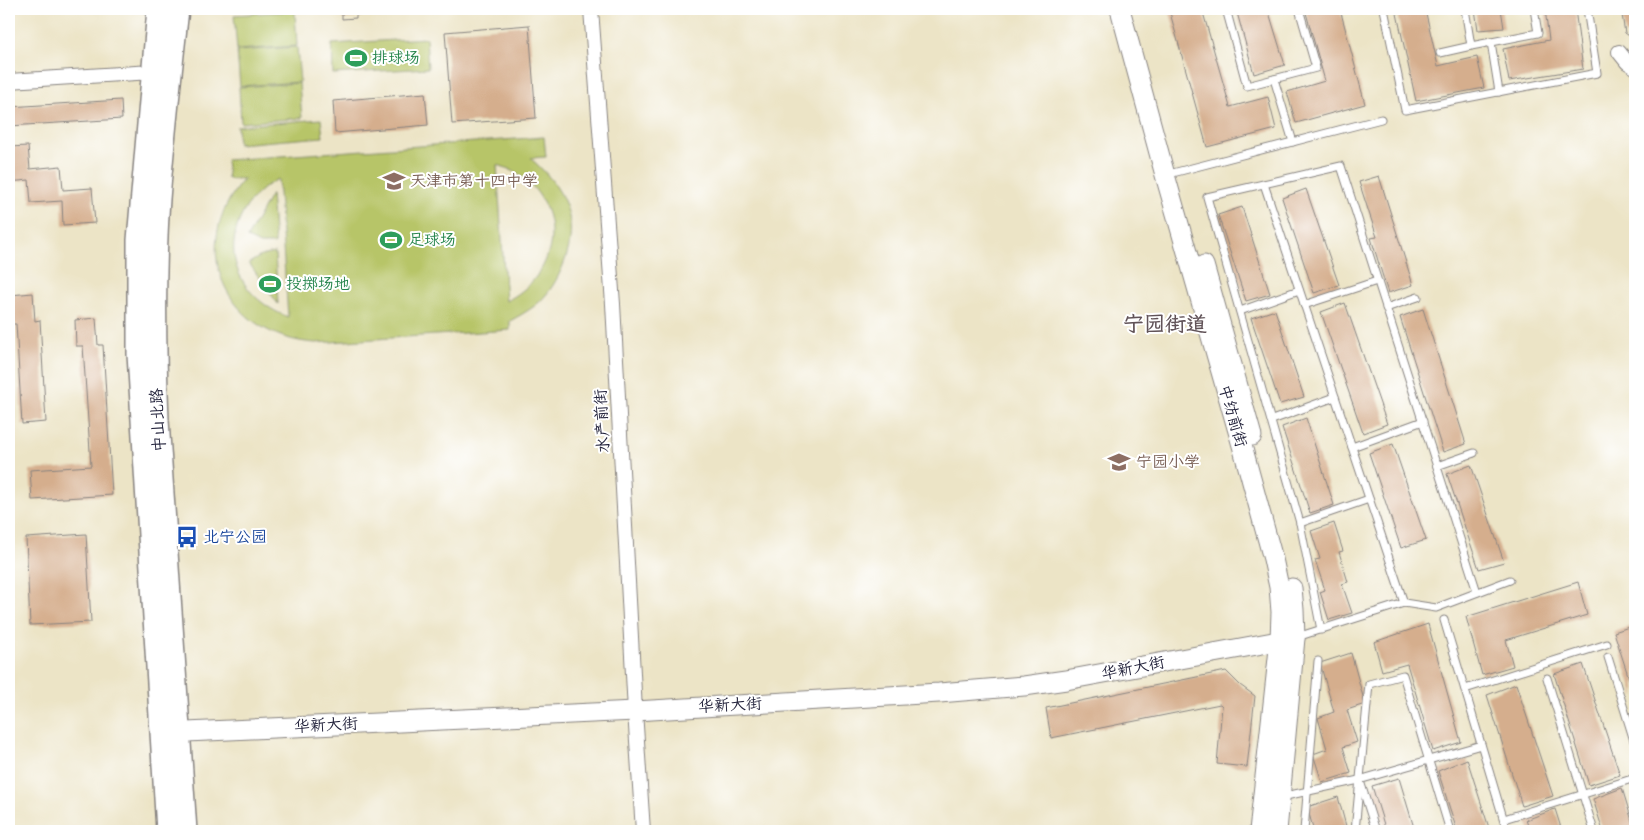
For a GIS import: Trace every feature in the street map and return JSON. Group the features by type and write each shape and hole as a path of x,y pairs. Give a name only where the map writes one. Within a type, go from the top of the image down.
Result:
{"main road":[{"name":"中山北路","path":"158,9 138,240 137,337 147,518 171,733 186,831"},
{"name":"中山北路","path":"167,831 171,733 155,356 155,293 159,199 178,9"}],"street":[{"name":"水产前街","path":"591,9 613,304 643,831"},
{"name":"中纺前街","path":"1120,9 1171,174 1273,559 1288,639 1259,831"},
{"path":"1132,9 1171,174"},
{"path":"1619,52 1626,62 1635,66"},
{"path":"9,81 152,72"},
{"path":"1277,831 1288,639"},
{"name":"华新大街","path":"171,733 635,711 939,693 1024,686 1288,639"}],"lane":[{"path":"1226,9 1247,86 1316,68 1299,9"},
{"path":"1384,9 1406,110 1597,73 1587,9"},
{"path":"1465,9 1471,46"},
{"path":"1440,53 1538,33 1534,9"},
{"path":"1491,42 1499,92"},
{"path":"1274,79 1293,142"},
{"path":"1171,174 1381,119"},
{"path":"1321,630 1300,523 1207,197 1341,166 1477,592"},
{"path":"1264,184 1404,603"},
{"path":"1304,304 1377,281"},
{"path":"1240,310 1299,290"},
{"path":"1386,308 1418,297"},
{"path":"1272,420 1335,397"},
{"path":"1352,447 1422,421"},
{"path":"1437,466 1474,453"},
{"path":"1300,523 1370,499"},
{"path":"1288,639 1404,603 1436,608 1510,580"},
{"path":"1444,620 1508,831"},
{"path":"1464,689 1607,644"},
{"path":"1608,657 1635,744"},
{"path":"1304,831 1318,661"},
{"path":"1355,831 1370,684 1403,674 1450,831"},
{"path":"1547,678 1594,831"},
{"path":"1280,798 1359,780 1481,745"},
{"path":"1504,819 1635,778"},
{"path":"1359,780 1376,831"}],"green space":[{"path":"295,11 297,46 237,50 234,15"},
{"path":"426,38 428,68 333,74 332,44"},
{"path":"297,47 300,82 240,86 237,51"},
{"path":"299,83 302,118 241,123 239,87"},
{"path":"321,119 323,137 238,144 237,126"},
{"path":"544,137 546,157 530,158 552,180 566,205 570,232 569,247 562,269 549,291 536,305 510,321 510,330 316,343 285,337 259,325 238,307 224,285 217,260 217,233 226,206 244,179 228,179 226,160","holes":["497,165 516,173 532,186 543,201 549,217 551,234 549,250 543,265 534,279 506,301","278,179 288,316 288,317 258,299 239,274 235,260 234,244 237,228 244,211 259,192"]},
{"name":"投掷场地","path":"271,194 275,244 260,244 247,238"},
{"name":"投掷场地","path":"275,253 278,304 249,263 261,256"}],"building":[{"path":"329,9 372,9 372,13 356,15 356,18 342,19 342,12 330,12"},
{"path":"1169,9 1202,9 1230,107 1268,97 1276,129 1207,147"},
{"path":"1236,9 1268,9 1285,65 1254,74"},
{"path":"1305,9 1340,9 1365,104 1296,123 1287,92 1325,81"},
{"path":"1396,9 1425,9 1438,66 1477,57 1484,88 1416,101"},
{"path":"1475,9 1501,9 1504,28 1478,30"},
{"path":"1545,9 1575,9 1583,69 1509,81 1503,49 1549,40"},
{"path":"1621,9 1635,9 1635,40 1625,33"},
{"path":"529,25 536,118 452,124 445,32"},
{"path":"425,93 428,125 335,133 333,101"},
{"path":"121,100 122,119 9,126 9,107"},
{"path":"28,146 30,169 61,166 63,190 92,188 95,223 63,225 62,201 31,203 29,180 9,182 9,147"},
{"path":"1379,176 1413,285 1388,293 1371,238 1377,237 1359,182"},
{"path":"1306,189 1339,285 1314,293 1282,198"},
{"path":"1242,207 1270,294 1246,301 1218,215"},
{"path":"33,293 35,321 40,320 46,422 22,424 16,324 12,324 10,295"},
{"path":"1345,303 1387,424 1363,433 1321,312"},
{"path":"1423,309 1466,444 1443,452 1400,317"},
{"path":"1275,310 1304,397 1280,404 1251,318"},
{"path":"96,318 98,345 103,345 112,495 32,500 30,470 91,466 83,346 76,346 75,320"},
{"path":"1306,418 1334,505 1310,513 1282,427"},
{"path":"1393,444 1426,540 1401,548 1369,453"},
{"path":"1471,465 1504,562 1479,569 1447,474"},
{"path":"1334,523 1343,551 1339,552 1348,582 1342,584 1352,613 1329,620 1320,592 1325,590 1315,560 1320,559 1311,531"},
{"path":"86,534 91,622 30,625 26,538"},
{"path":"1578,582 1587,615 1506,640 1513,666 1482,675 1466,617"},
{"path":"1428,624 1461,742 1433,751 1407,664 1382,671 1374,642"},
{"path":"1635,625 1635,697 1614,632"},
{"path":"1351,653 1365,704 1347,710 1357,742 1343,747 1351,773 1322,782 1313,754 1327,749 1318,718 1334,712 1320,663"},
{"path":"1583,664 1620,775 1589,785 1554,674"},
{"path":"1226,671 1255,696 1247,767 1217,764 1222,706 1220,704 1051,738 1046,708"},
{"path":"1516,684 1553,796 1522,806 1487,695"},
{"path":"1467,759 1490,831 1457,831 1438,771"},
{"path":"1399,778 1415,831 1386,831 1372,786"},
{"path":"1622,788 1635,831 1603,831 1593,799"},
{"path":"1338,797 1346,826 1334,831 1314,831 1307,807"},
{"path":"1555,809 1562,831 1530,831 1526,820"}],"place":[{"name":"排球场","path":"356,58"},
{"name":"天津市第十四中学","path":"394,181"},
{"name":"足球场","path":"391,240"},
{"name":"投掷场地","path":"270,284"},
{"name":"宁园小学","path":"1119,462"},
{"name":"北宁公园","path":"187,537"}],"district":[{"name":"宁园街道","path":"1165,324"}]}
